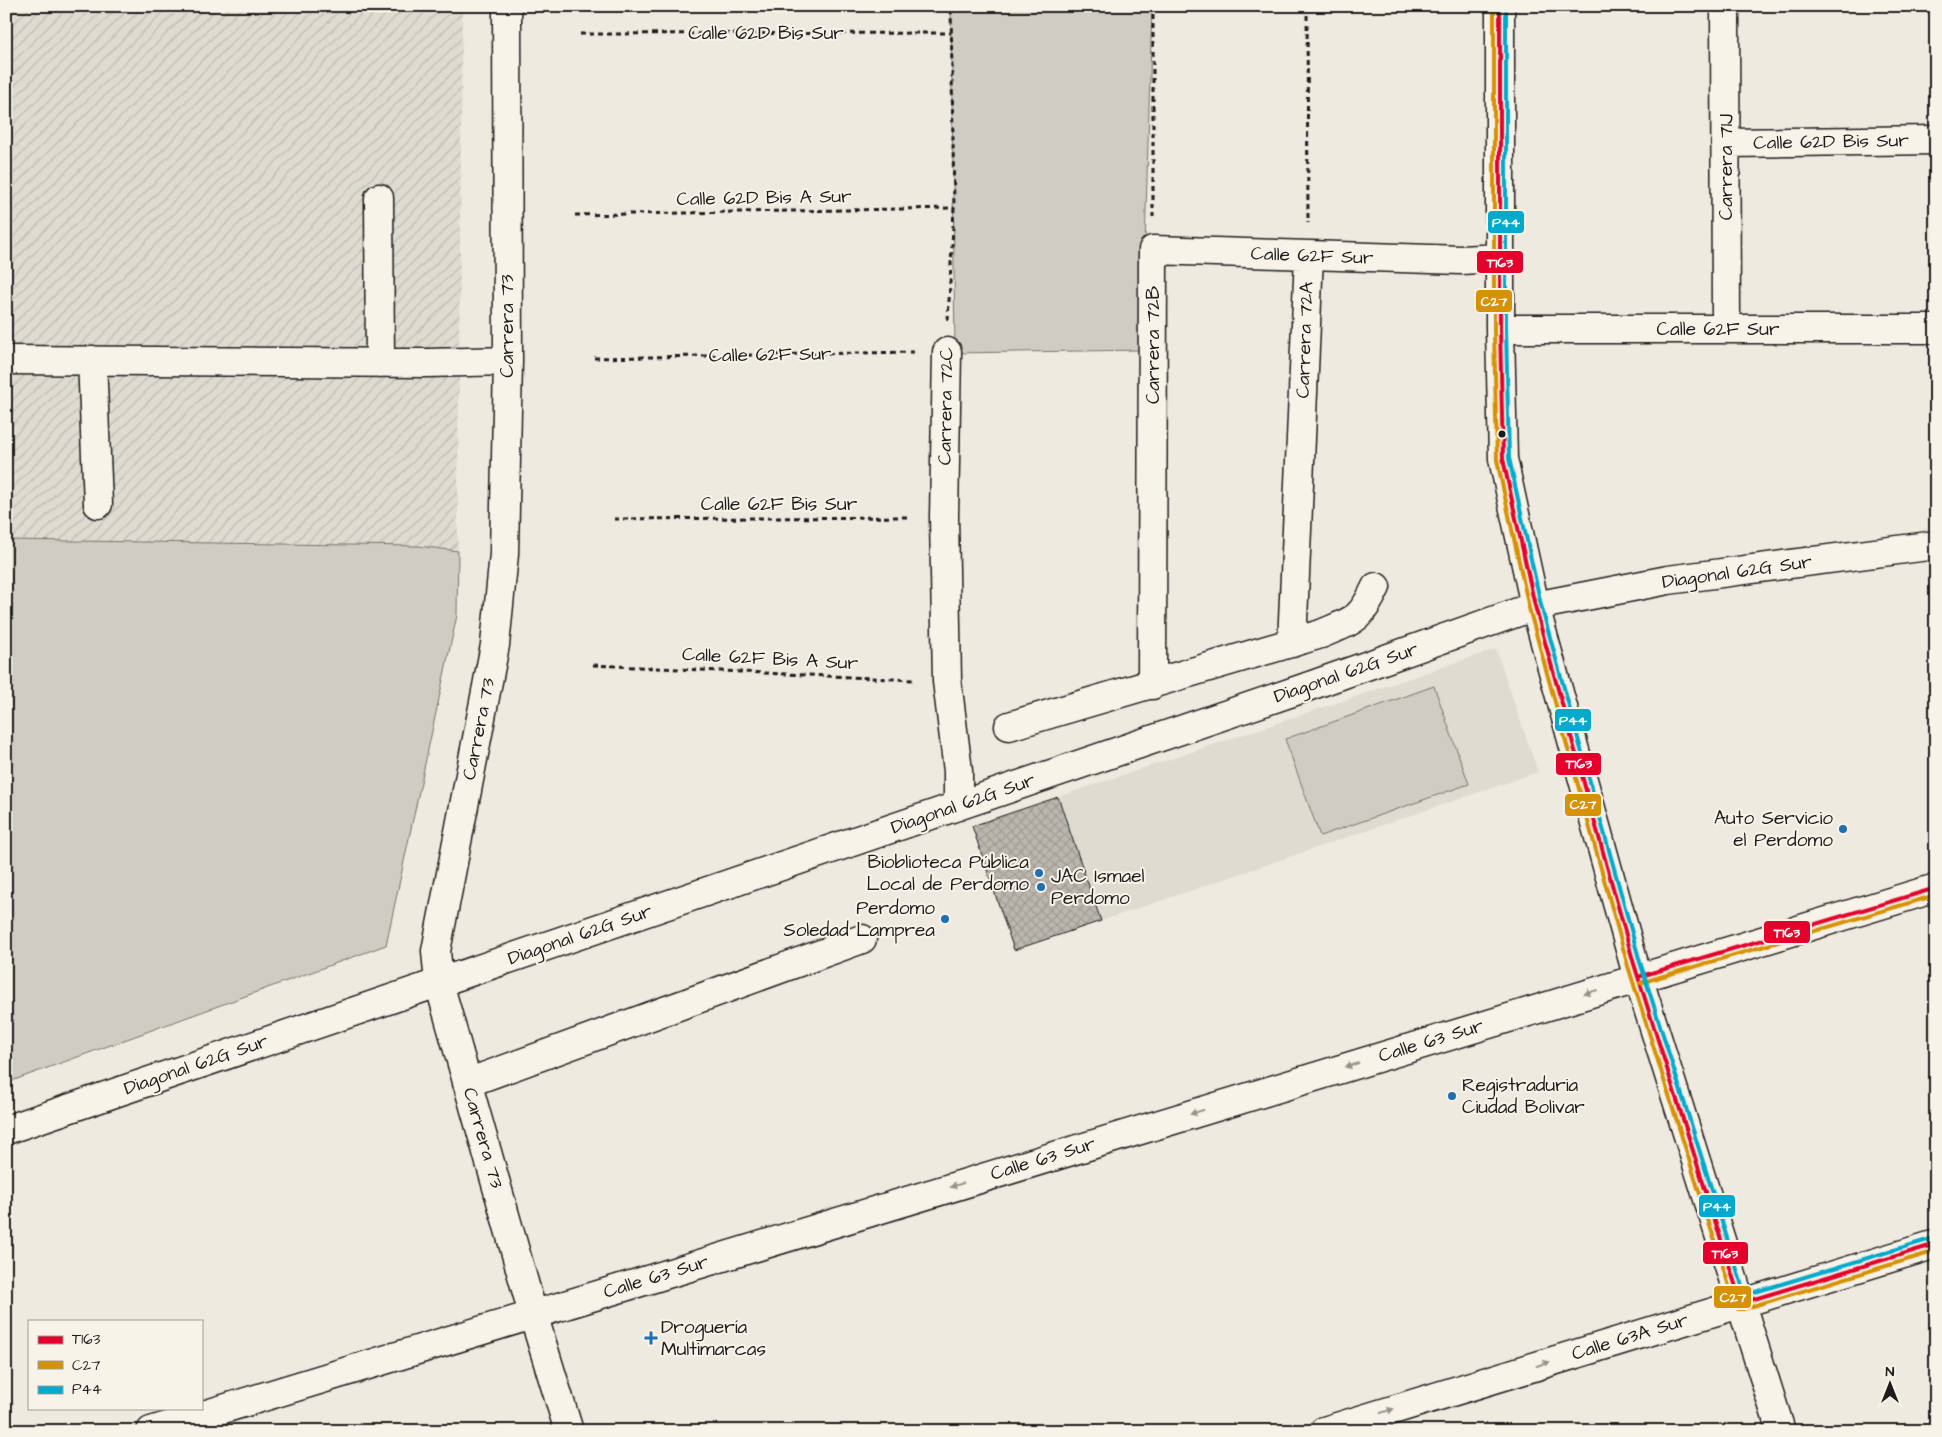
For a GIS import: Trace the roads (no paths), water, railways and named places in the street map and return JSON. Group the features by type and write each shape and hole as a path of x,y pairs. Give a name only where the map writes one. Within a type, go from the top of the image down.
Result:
{"street":[{"name":"Carrera 73","path":"507,6 508,361 504,554 495,645 436,951 439,983 533,1314 569,1431"},
{"path":"1500,6 1500,328 1504,459 1535,606 1638,978 1781,1431"},
{"name":"Carrera 71J","path":"1726,6 1726,328"},
{"name":"Calle 62D Bis Sur","path":"1726,143 1936,140"},
{"path":"379,198 380,363"},
{"name":"Calle 62F Sur","path":"1153,250 1461,260 1500,258"},
{"name":"Carrera 72B","path":"1152,685 1153,250"},
{"name":"Carrera 72A","path":"1292,643 1309,256"},
{"name":"Calle 62F Sur","path":"1500,328 1936,329"},
{"name":"Carrera 72C","path":"947,352 944,517 947,681 958,771 958,806"},
{"path":"6,360 380,363 508,361"},
{"path":"92,360 98,504"},
{"name":"Diagonal 62G Sur","path":"6,1130 1304,688 1535,606 1668,580 1936,545"},
{"path":"1009,726 1321,634 1353,621 1366,608 1376,587"},
{"name":"Calle 63 Sur","path":"151,1431 1936,888"},
{"path":"467,1083 862,939"},
{"name":"Calle 63A Sur","path":"1324,1431 1936,1244"}],"place":[{"name":"Auto Servicio el Perdomo","path":"1843,829"},
{"name":"Bioblioteca Pública Local de Perdomo","path":"1039,873"},
{"name":"JAC Ismael Perdomo","path":"1041,887"},
{"name":"Perdomo Soledad Lamprea","path":"945,919"},
{"name":"Registraduria Ciudad Bolivar","path":"1452,1096"},
{"name":"Droguería Multimarcas","path":"651,1338"}]}
